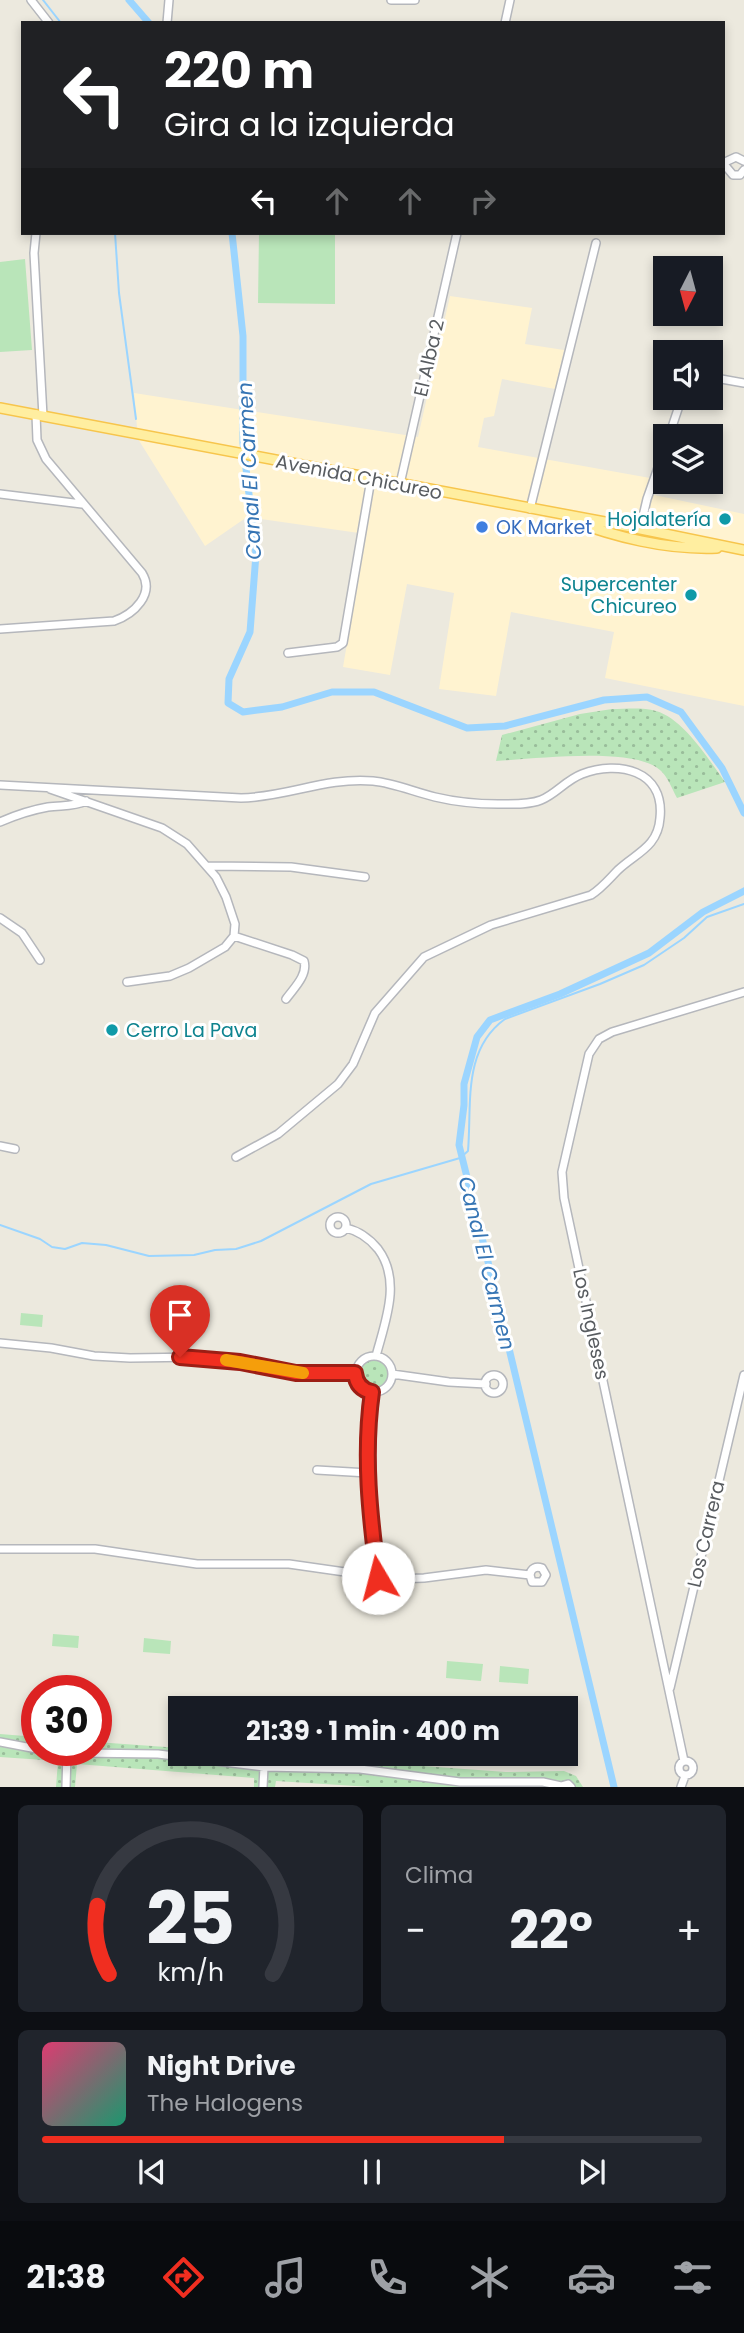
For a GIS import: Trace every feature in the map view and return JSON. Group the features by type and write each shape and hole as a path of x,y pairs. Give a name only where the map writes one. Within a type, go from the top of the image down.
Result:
{"main road":[{"name":"Avenida Chicureo","path":"0,408 744,551"},
{"name":"Avenida Chicureo","path":"554,514 628,539 686,548 726,547"}],"street":[{"path":"30,0 47,21"},
{"path":"167,21 169,0"},
{"path":"391,0 415,0"},
{"path":"505,21 510,0"},
{"path":"725,162 736,157 744,161"},
{"path":"725,165 733,175 744,170"},
{"path":"0,629 114,621 130,613 142,600 147,588 145,578 42,453 35,433 39,415 36,235"},
{"name":"El Alba 2","path":"400,484 457,235"},
{"path":"530,509 596,243"},
{"path":"723,379 744,383"},
{"path":"288,653 337,647 343,643 371,479"},
{"path":"640,529 653,482"},
{"path":"0,494 82,504"},
{"path":"0,785 249,798 269,797 323,782 373,781 456,801 500,804 541,800 583,774 609,769 633,771 641,774 653,785 661,814 657,832 648,848 618,870 591,895 491,925 424,957 375,1013 355,1059 338,1084 295,1122 236,1157"},
{"path":"39,785 162,828 187,844 207,866 226,897 234,924 234,936 225,947 170,976 127,982"},
{"path":"0,822 30,811 76,806 87,801"},
{"path":"207,866 291,867 365,877"},
{"path":"0,918 22,933 40,960"},
{"path":"234,936 304,961 304,974 286,999"},
{"name":"Los Ingleses","path":"681,1787 685,1776 690,1774 693,1768 691,1763 684,1761 564,1198 562,1172 589,1054 599,1039 612,1032 744,992"},
{"path":"0,1146 15,1149"},
{"path":"346,1228 370,1240 384,1259 389,1273 391,1296 376,1356"},
{"path":"0,1343 94,1356 199,1357 296,1373 355,1373"},
{"path":"376,1356 387,1362 392,1374 388,1386 372,1392 361,1387 356,1381 355,1373 364,1359 376,1356"},
{"path":"392,1374 486,1384"},
{"name":"Los Carrera","path":"669,1692 744,1375"},
{"path":"372,1392 368,1473 378,1578"},
{"path":"317,1470 368,1473"},
{"path":"0,1549 95,1549 197,1564 300,1565 378,1578 415,1578 486,1570 530,1574"},
{"path":"0,1742 21,1746"},
{"path":"112,1753 158,1754 264,1767 360,1769 460,1785 543,1782 571,1787"},
{"path":"66,1787 67,1766"},
{"path":"263,1787 264,1767"}],"shaded area":[{"path":"450,296 532,308 525,344 564,350 555,389 502,379 494,416 484,418 478,447 650,478 645,493 744,514 744,706 605,678 614,632 511,612 496,696 439,689 454,593 407,584 390,675 343,667 366,534 247,517 205,546 138,439 134,393 418,437"}],"green space":[{"path":"259,235 335,235 335,304 258,303"},
{"path":"25,259 32,350 0,352 0,262"},
{"path":"612,709 646,709 666,715 695,741 725,782 677,798 660,770 629,758 582,756 496,761 502,735 580,714"},
{"path":"21,1313 43,1315 42,1327 20,1325"},
{"path":"374,1359 385,1363 389,1374 385,1385 374,1389 363,1385 359,1374 363,1363"},
{"path":"53,1634 79,1636 78,1648 52,1646"},
{"path":"144,1638 171,1641 170,1654 143,1652"},
{"path":"447,1661 483,1664 481,1681 446,1678"},
{"path":"500,1666 529,1669 528,1684 499,1682"},
{"path":"0,1734 21,1736 21,1758 0,1757"},
{"path":"112,1743 168,1747 168,1766 423,1766 506,1772 564,1771 576,1776 583,1787 371,1787 276,1781 275,1787 254,1787 254,1778 102,1766 112,1766"},
{"path":"58,1766 77,1766 75,1787 56,1787"}],"waterway":[{"path":"43,0 59,21"},
{"name":"Canal El Carmen","path":"129,0 147,21"},
{"path":"115,235 119,293 136,419"},
{"name":"Canal El Carmen","path":"232,235 243,336 243,443 256,554 250,632 229,679 228,703 243,712 282,707 332,692 374,692 467,728 505,726 604,700 647,697 681,712 722,768 744,813"},
{"name":"Canal El Carmen","path":"614,1787 459,1145 464,1084 477,1037 490,1020 560,994 649,953 703,912 744,891"},
{"path":"0,1225 40,1239 52,1247 65,1249 82,1243 106,1245 149,1256 194,1255 236,1249 261,1241 371,1184 460,1158 468,1151 470,1097 475,1062 491,1032 505,1019 644,965 684,938 707,917 744,904"}],"slow traffic":[{"path":"226,1360 303,1373"}],"place":[{"name":"Hojalatería","path":"725,519"},
{"name":"OK Market","path":"482,527"},
{"name":"Supercenter Chicureo","path":"691,595"},
{"name":"Cerro La Pava","path":"112,1030"}],"route":[{"path":"180,1357 240,1362 296,1373 355,1373 356,1381 361,1387 372,1392 367,1450 368,1492 378,1578"}]}
